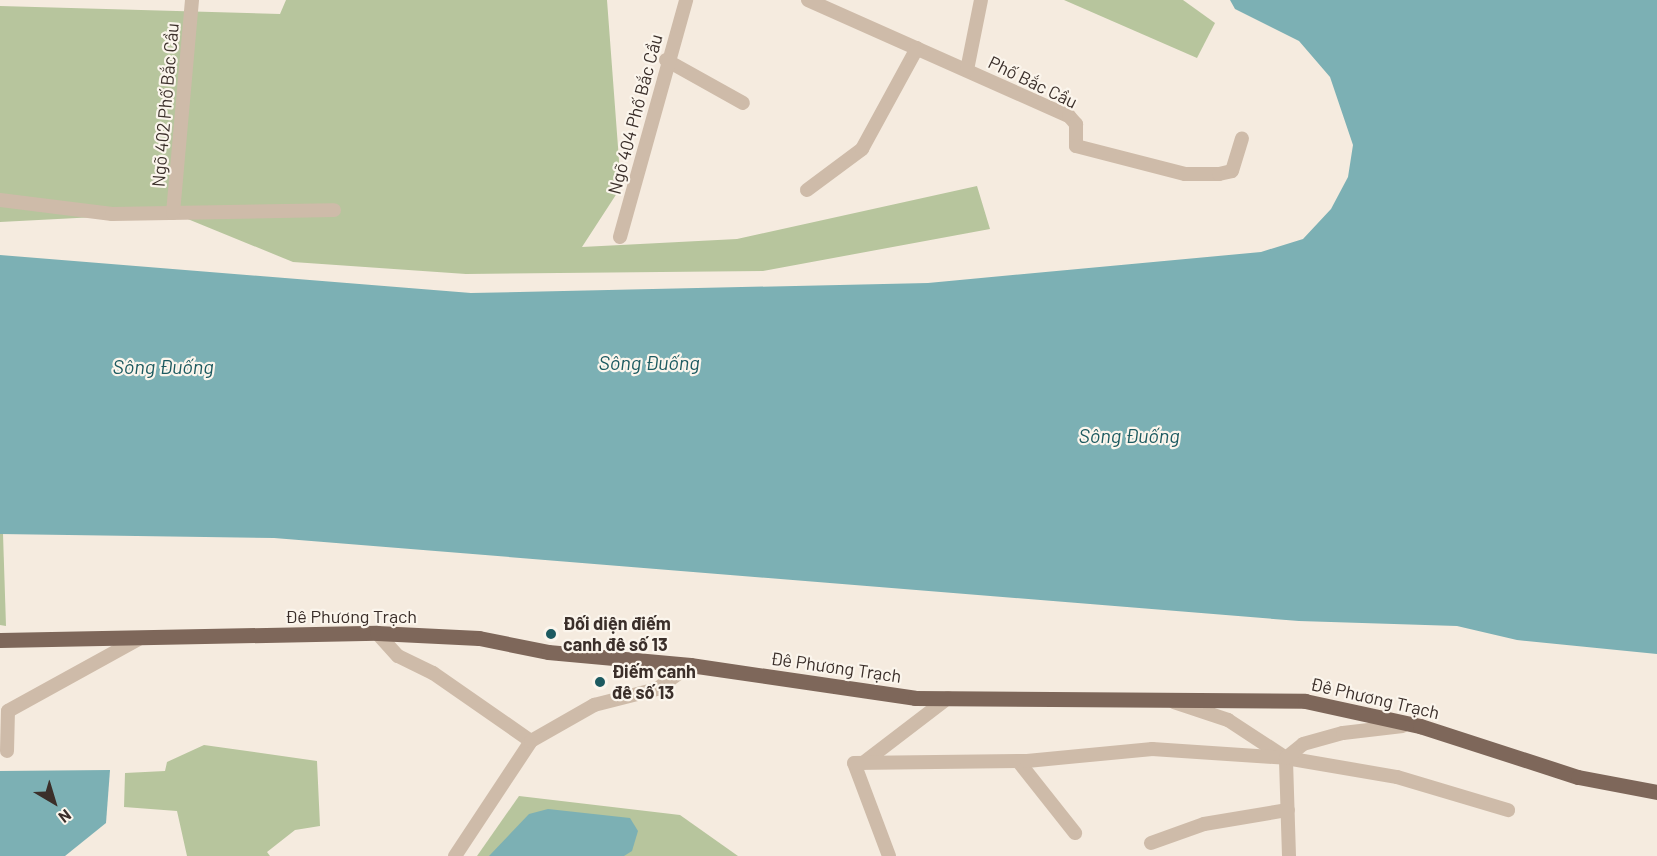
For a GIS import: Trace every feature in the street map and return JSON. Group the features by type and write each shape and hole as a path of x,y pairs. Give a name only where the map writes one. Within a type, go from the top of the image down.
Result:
{"main road":[{"name":"Đê Phương Trạch","path":"0,640 377,633 480,638 548,652 690,665 948,698 1305,701 1420,726 1578,777 1657,792"}],"street":[{"path":"183,0 192,0"},
{"name":"Ngõ 402 Phố Bắc Cầu","path":"173,213 192,0"},
{"name":"Ngõ 404 Phố Bắc Cầu","path":"620,237 666,60 686,0"},
{"path":"967,70 981,0"},
{"name":"Phố Bắc Cầu","path":"814,1 1072,119 1077,146 1185,174 1232,171 1242,138"},
{"path":"807,190 862,149 917,48"},
{"path":"666,60 743,103"},
{"path":"0,200 112,214 334,210"},
{"path":"377,633 398,656 433,673 531,741"},
{"path":"7,751 4,712 140,638"},
{"path":"456,856 531,741 594,705 657,689 690,665"},
{"path":"863,764 948,698"},
{"path":"1168,700 1228,720 1286,758"},
{"path":"1286,758 1303,744 1343,733 1420,726"},
{"path":"889,856 854,764 1018,761 1152,749 1286,758 1397,777 1508,810"},
{"path":"1286,758 1289,856"},
{"path":"1018,761 1075,833"},
{"path":"1151,843 1204,824 1288,810"}],"green space":[{"path":"286,0 607,0 621,187 582,247 737,239 977,186 990,229 763,271 466,274 293,262 173,213 0,222 0,6 280,14"},
{"path":"1064,0 1183,0 1215,23 1197,58"},
{"path":"0,534 3,534 6,626 0,625"},
{"path":"204,745 317,761 320,826 295,830 267,852 270,856 187,856 177,811 124,807 125,773 165,771 167,762"},
{"path":"519,796 680,815 738,856 477,856"}],"water":[{"name":"Sông Đuống","path":"1230,0 1657,0 1657,654 1517,640 1457,626 1299,621 274,538 0,534 0,255 471,293 928,283 1261,252 1303,239 1331,209 1348,177 1353,145 1330,77 1299,41 1235,9"},
{"path":"110,770 106,823 65,856 0,856 0,771"},
{"path":"548,809 630,818 638,831 632,851 624,856 489,856 529,814"}],"place":[{"name":"Đối diện điếm canh đê số 13","path":"551,634"},
{"name":"Điếm canh đê số 13","path":"600,682"}]}
